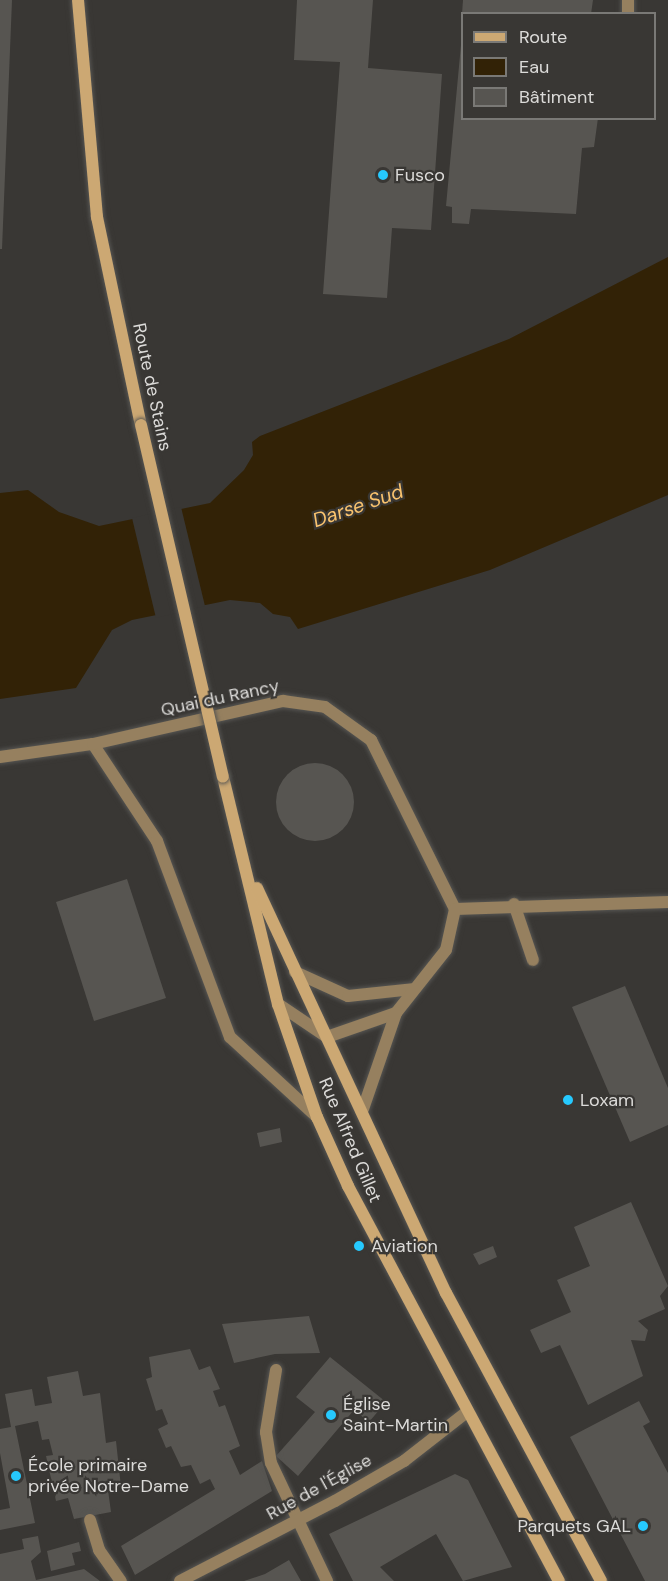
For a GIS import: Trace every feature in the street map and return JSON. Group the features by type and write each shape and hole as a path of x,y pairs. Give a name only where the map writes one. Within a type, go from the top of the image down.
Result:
{"main road":[{"name":"Route de Stains","path":"78,0 97,218 141,425 223,777"},
{"name":"Rue Alfred Gillet","path":"223,777 278,1004 317,1117 467,1412 558,1581"},
{"name":"Rue Alfred Gillet","path":"246,865 295,972 363,1109 446,1293 601,1581"}],"street":[{"name":"Quai du Rancy","path":"0,757 93,744 283,701 325,706 371,740 455,909"},
{"path":"93,744 157,841 230,1037 317,1117"},
{"path":"363,1109 396,1013 446,950 455,909 514,904 668,902"},
{"path":"514,904 533,960"},
{"path":"295,972 348,996 413,989"},
{"path":"278,1004 327,1037 396,1013"},
{"path":"276,1370 266,1432 271,1463 327,1581"},
{"name":"Rue de l'Église","path":"180,1581 298,1520 404,1461 467,1412"},
{"path":"90,1520 99,1550 121,1581"}],"water":[{"name":"Darse Sud","path":"668,257 668,495 490,570 298,629 290,617 273,614 260,603 230,600 132,620 112,630 76,688 0,699 0,493 28,490 59,512 99,526 210,503 244,470 253,455 252,442 260,436 509,339"}],"pier":[{"path":"181,507 205,606 156,618 132,518"}],"building":[{"path":"0,0 12,0 2,249 0,249"},
{"name":"Fusco","path":"297,0 373,0 368,68 442,74 431,230 392,228 387,298 323,294 340,62 294,60"},
{"path":"463,0 593,0 591,12 462,12"},
{"path":"461,45 461,120 598,120 594,147 582,148 576,214 471,209 469,224 452,223 452,207 446,206"},
{"path":"315,763 330,766 343,774 351,787 354,802 351,817 343,830 330,838 315,841 300,838 287,830 279,817 276,802 279,787 287,774 300,766"},
{"path":"127,879 166,998 94,1021 56,902"},
{"path":"625,986 668,1088 668,1125 630,1142 572,1007"},
{"path":"280,1128 282,1142 260,1147 257,1133"},
{"path":"631,1202 668,1286 660,1296 665,1309 638,1321 648,1330 645,1341 631,1340 643,1376 588,1405 560,1345 541,1353 530,1330 571,1312 557,1280 590,1266 574,1227"},
{"path":"493,1246 497,1257 479,1265 473,1254"},
{"path":"309,1316 320,1353 275,1354 234,1363 222,1324"},
{"path":"190,1349 199,1370 210,1366 220,1389 213,1391 219,1407 225,1405 240,1446 229,1451 240,1475 262,1461 272,1491 135,1575 121,1546 215,1489 210,1479 200,1484 191,1465 181,1467 171,1446 166,1448 158,1429 168,1424 162,1409 156,1411 146,1379 152,1377 149,1357"},
{"name":"Église Saint-Martin","path":"330,1357 386,1402 369,1422 354,1410 298,1476 276,1456 315,1412 296,1397"},
{"path":"78,1371 83,1396 100,1393 106,1443 116,1441 121,1487 108,1490 111,1512 74,1519 68,1498 56,1501 46,1456 53,1455 49,1439 42,1440 38,1421 15,1426 35,1523 0,1530 0,1510 10,1508 0,1453 0,1429 11,1427 5,1394 32,1389 35,1406 52,1403 47,1377"},
{"name":"Parquets GAL","path":"639,1401 650,1422 643,1426 668,1473 668,1581 645,1581 570,1437"},
{"path":"455,1474 468,1480 512,1567 463,1581 436,1534 380,1567 394,1581 353,1581 329,1534"},
{"path":"38,1536 41,1552 31,1561 36,1580 84,1569 100,1581 0,1581 0,1554 24,1549 22,1539"},
{"path":"79,1542 81,1551 72,1553 75,1565 51,1571 47,1551"},
{"path":"289,1560 301,1581 244,1581 265,1574"}],"place":[{"name":"Fusco","path":"383,175"},
{"name":"Loxam","path":"568,1100"},
{"name":"Aviation","path":"359,1246"},
{"name":"Église Saint-Martin","path":"331,1415"},
{"name":"École primaire privée Notre-Dame","path":"16,1476"},
{"name":"Parquets GAL","path":"643,1526"}]}
